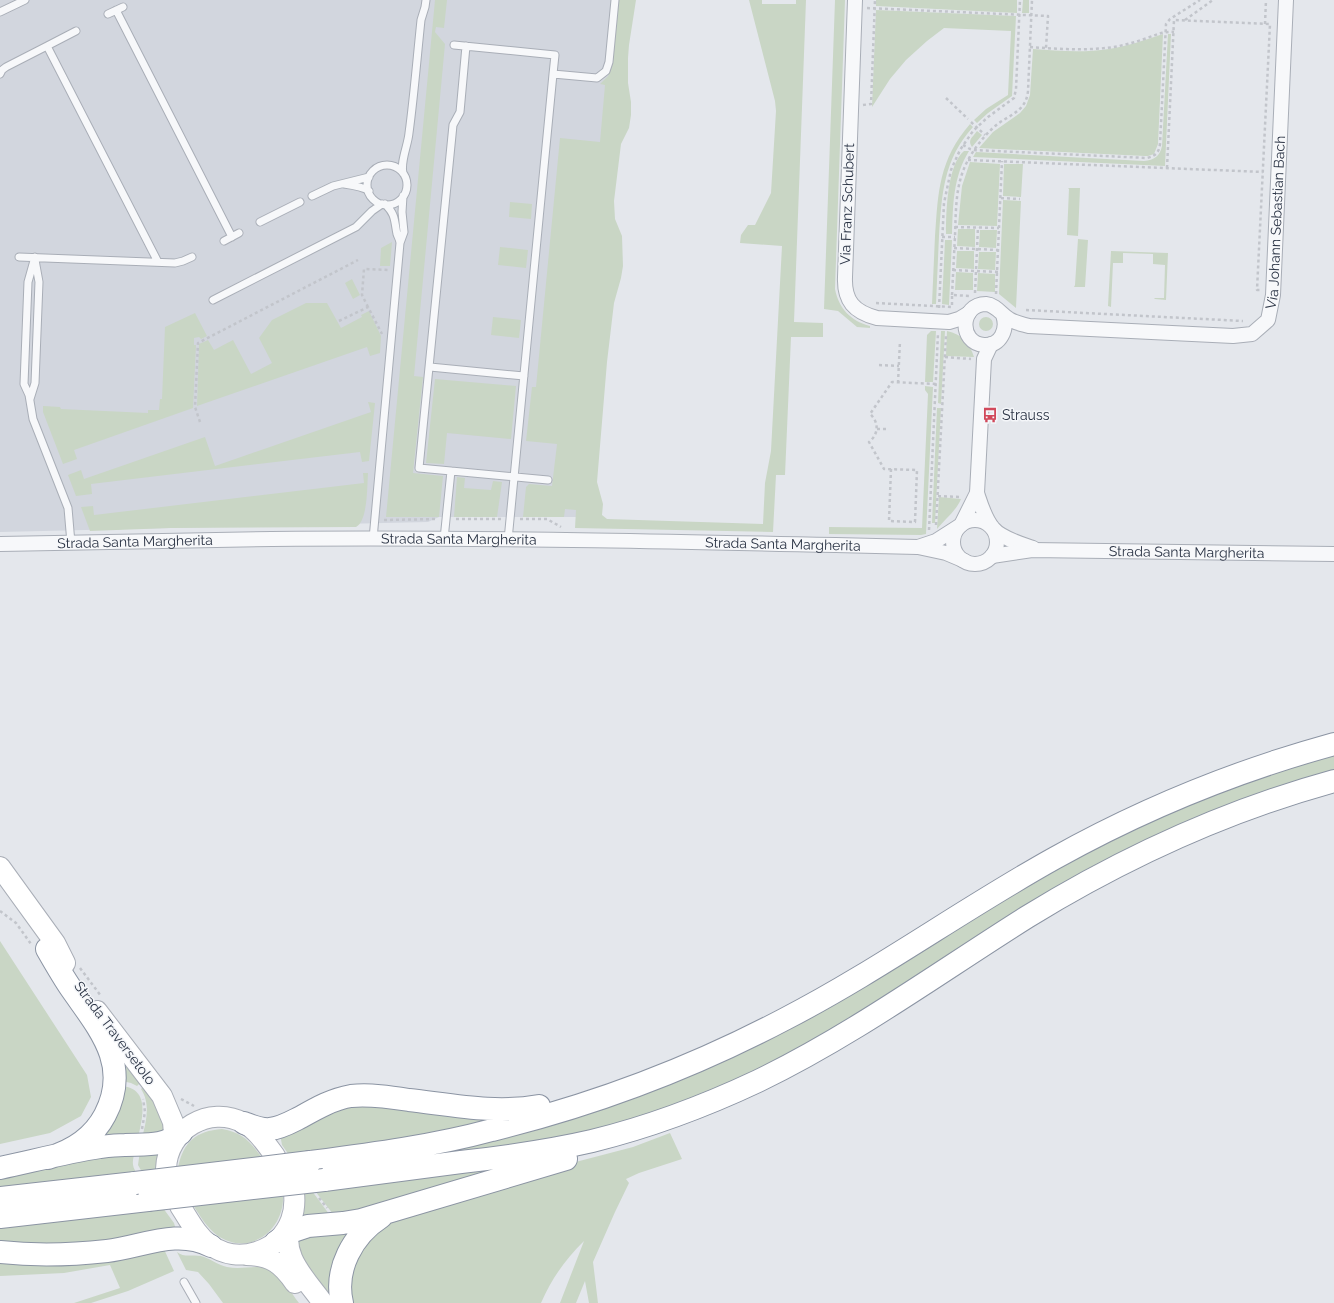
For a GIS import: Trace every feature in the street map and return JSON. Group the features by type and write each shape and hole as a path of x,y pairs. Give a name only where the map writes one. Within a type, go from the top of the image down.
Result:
{"highway":[{"path":"0,1198 310,1162 410,1148 490,1131 588,1102 685,1066 735,1044 808,1007 878,966 1025,875 1105,832 1211,784 1260,766 1334,744"},
{"path":"342,1303 340,1292 341,1278 345,1261 351,1248 363,1232 375,1221 386,1214 524,1171 622,1144 678,1126 709,1113 741,1090 843,1035 1028,917 1124,862 1223,818 1334,780"},
{"path":"46,949 106,1040 113,1059 115,1077 114,1090 110,1104 104,1118 95,1130 76,1146 48,1158"},
{"path":"244,1123 260,1128 276,1128 286,1125 332,1101 342,1098 361,1096 385,1097 492,1110 525,1109 563,1101 626,1080 685,1066"},
{"path":"0,1217 324,1180 511,1156 591,1141 641,1127 682,1113 755,1082"},
{"path":"0,1168 100,1147 124,1144 158,1144 175,1139"},
{"path":"285,1232 308,1226 351,1222 396,1211"},
{"path":"0,1252 47,1254 88,1253 128,1248 177,1238 196,1239 211,1246"}],"main road":[{"name":"Strada Traversetolo","path":"0,867 73,967 95,1009 170,1096"},
{"name":"Strada Traversetolo","path":"0,884 46,949 73,967"},
{"path":"170,1096 191,1112 200,1115 219,1117"},
{"path":"170,1096 175,1139"},
{"path":"166,1169 168,1155 175,1139 194,1122 206,1118 227,1117 244,1123 257,1133 274,1156"},
{"path":"294,1193 295,1203 285,1232 291,1258 323,1303"},
{"path":"180,1206 198,1234 211,1246 227,1253 267,1258 281,1265 310,1303"},
{"path":"244,1255 261,1251 285,1232"}],"street":[{"name":"Via Johann Sebastian Bach","path":"1003,315 1010,320 1029,326 1233,336 1252,334 1268,320 1272,295 1286,0"},
{"name":"Via Franz Schubert","path":"855,4 845,277 848,299 856,309 865,315 876,318 942,325 970,337"},
{"path":"965,561 959,557 953,544 956,530 961,525 971,493 979,348 970,337 965,326 966,319 968,313 973,308 986,304 998,309 1003,315 1005,321 1004,333 996,342 991,344 980,344 970,337"},
{"name":"Via Franz Schubert","path":"942,325 959,319 968,313"},
{"name":"Via Johann Sebastian Bach","path":"1004,333 1029,326"},
{"path":"978,363 991,344"},
{"path":"971,493 997,535 998,543 992,556"},
{"name":"Strada Santa Margherita","path":"918,547 936,541 967,521 981,520 988,523 993,529 1009,539 1039,550"},
{"name":"Strada Santa Margherita","path":"0,544 271,539 706,542 918,547 946,553 972,564 979,564 992,556 1026,550 1334,554"}],"lane":[{"path":"0,12 25,0"},
{"path":"213,300 358,226 372,211 384,204 397,202 406,192 407,182 403,173 402,164 408,138 421,20 426,0"},
{"path":"553,74 597,78 606,71 609,62 615,0"},
{"path":"108,14 123,7"},
{"path":"116,10 232,237"},
{"path":"0,74 4,68 76,31"},
{"path":"454,45 555,55 508,540"},
{"path":"47,46 158,262"},
{"path":"466,46 460,110 453,125 419,468 548,480"},
{"path":"400,243 394,217 384,204 375,200 369,191 367,184 369,177 375,169 385,165 395,167 403,173"},
{"path":"312,196 329,187 369,177"},
{"path":"344,184 369,191"},
{"path":"373,539 400,243 404,232 402,212 403,196"},
{"path":"260,222 300,202"},
{"path":"224,241 239,233"},
{"path":"19,257 178,262 192,257"},
{"path":"35,257 28,282 24,382 30,400 33,419 68,508 71,543"},
{"path":"30,400 36,383 39,282 35,257"},
{"path":"430,367 524,376"},
{"path":"444,539 451,471"},
{"path":"184,1282 196,1303"}],"path":[{"path":"863,112 863,104 871,104 875,0"},
{"path":"929,536 936,384 942,325 939,306 942,237 944,203 947,184 952,164 963,145 977,127 1014,98 1016,89 1020,0"},
{"path":"868,302 952,307 956,201 959,186 968,160 985,135 1025,104 1028,95 1032,0"},
{"path":"963,145 974,150 1147,158 1154,156 1158,152 1160,144 1165,31 1168,20 1200,0"},
{"path":"1185,20 1213,0"},
{"path":"1264,24 1266,0"},
{"path":"855,4 875,8 1048,16 1046,48"},
{"path":"1167,168 1174,20 1270,24 1258,290 1264,290 1264,295"},
{"path":"1030,47 1082,50 1134,42 1165,31 1174,32"},
{"path":"946,98 968,119"},
{"path":"971,122 985,135"},
{"path":"968,160 1263,172"},
{"path":"998,297 996,297 1002,161"},
{"path":"1001,198 1020,199"},
{"path":"955,227 999,228"},
{"path":"952,295 974,296 978,228"},
{"path":"942,237 955,237"},
{"path":"954,248 998,250"},
{"path":"200,422 195,407 198,343 358,260"},
{"path":"382,335 362,295 364,268 388,270"},
{"path":"953,270 998,272"},
{"path":"339,321 368,307"},
{"path":"1024,310 1246,321"},
{"path":"929,525 936,526 938,496 946,330 942,325"},
{"path":"898,383 900,341"},
{"path":"945,357 973,359 978,363"},
{"path":"879,365 899,366"},
{"path":"891,469 889,521 915,522 917,470 891,469 884,469 869,442 875,436 877,429 876,422 870,414 892,382 936,384"},
{"path":"935,406 942,406"},
{"path":"877,429 888,429"},
{"path":"938,496 962,497 971,493"},
{"path":"73,967 104,1001"},
{"path":"170,1096 197,1107"}],"shaded area":[{"path":"0,0 624,0 576,517 439,517 428,522 0,532"}],"green space":[{"path":"435,0 447,0 444,28 436,27 435,32 445,44 414,376 423,377 413,473 443,476 439,517 386,517"},
{"path":"619,0 636,0 628,58 628,83 631,102 631,115 629,128 621,144 614,201 615,219 622,236 623,266 614,303 607,362 597,482 603,504 602,515 607,519 763,524 765,483 771,451 782,246 740,243 741,235 748,225 755,225 771,193 776,111 775,101 749,0 762,0 762,4 796,4 796,0 806,0 794,322 823,323 823,337 791,337 785,475 776,475 773,532 575,528 576,510 565,509 564,517 523,517 526,487 529,484 552,486 557,444 526,441 532,387 536,387 560,138 600,142 605,85 600,84 608,76 612,66"},
{"path":"835,0 845,0 835,289 839,303 847,313 857,321 870,326 870,328 857,327 838,311 824,309"},
{"path":"876,0 1017,0 1017,13 876,6"},
{"path":"1023,0 1029,0 1029,13 1022,13"},
{"path":"876,10 1016,16 1012,96 977,123 974,120 986,109 1008,95 1011,31 944,28 906,60 890,79 872,107"},
{"path":"1163,34 1158,144 1154,154 1145,156 979,148 993,132 1020,113 1026,106 1030,95 1033,49 1071,51 1100,50 1130,45"},
{"path":"1168,34 1171,34 1165,166 973,157 976,152 1144,161 1151,160 1158,155 1162,146"},
{"path":"970,124 973,127 955,152 943,192 939,236 936,304 932,304 939,190 946,163 952,150"},
{"path":"977,131 982,135 972,147 970,140"},
{"path":"964,151 969,151 957,181 952,234 946,234 947,202 951,178 958,158"},
{"path":"970,162 1000,164 997,226 958,225 962,186"},
{"path":"1004,164 1023,164 1021,197 1003,196"},
{"path":"1068,188 1080,188 1078,236 1067,235"},
{"path":"1003,200 1021,201 1016,308 999,294"},
{"path":"510,202 532,204 531,219 509,217"},
{"path":"958,229 975,229 975,247 957,246"},
{"path":"980,230 997,230 996,248 979,247"},
{"path":"1078,239 1088,240 1085,287 1074,287"},
{"path":"945,240 952,240 949,305 942,304"},
{"path":"392,242 390,266 380,266 381,248"},
{"path":"500,247 528,250 526,268 498,265"},
{"path":"957,251 974,251 974,269 956,268"},
{"path":"1111,251 1168,253 1166,300 1154,298 1164,298 1165,265 1153,264 1153,254 1123,253 1123,263 1113,263 1111,307 1108,306"},
{"path":"979,252 996,252 995,270 978,269"},
{"path":"956,272 973,273 973,290 955,290"},
{"path":"978,273 995,274 995,292 977,291"},
{"path":"352,279 360,295 353,299 345,283"},
{"path":"306,303 327,303 341,328 362,317 361,315 369,311 381,336 380,353 370,356 367,347 197,406 199,344 208,340 214,350 233,340 251,374 272,363 259,338 272,320"},
{"path":"195,313 207,336 201,339 199,337 194,338 194,345 196,345 193,408 74,450 77,459 63,464 43,412 43,406 60,407 61,409 148,413 148,410 159,410 160,399 162,399 165,327"},
{"path":"493,317 521,320 519,338 491,335"},
{"path":"986,317 991,319 993,324 991,329 986,331 981,329 979,324 981,319"},
{"path":"931,331 936,331 933,382 925,382 927,335"},
{"path":"941,331 945,331 941,404 938,403"},
{"path":"947,331 957,334 965,340 974,357 946,356"},
{"path":"435,379 516,386 511,439 447,433 444,464 426,463"},
{"path":"925,386 933,387 926,534 829,534 829,527 922,528 928,394 925,390"},
{"path":"368,402 375,403 369,461 362,462 360,452 91,484 92,494 76,496 68,475 81,470 84,479 205,437 215,466 371,412"},
{"path":"937,408 941,408 935,523 932,523"},
{"path":"363,473 368,473 365,511 363,518 356,527 170,528 90,531 81,507 93,506 94,515 364,483"},
{"path":"457,477 465,478 464,488 491,490 493,481 502,482 497,517 454,517"},
{"path":"939,497 961,499 953,511 937,529"},
{"path":"1334,752 1334,772 1317,777 921,977 772,1065 667,1110 556,1140 395,1163 565,1118 1006,895 1182,804"},
{"path":"0,941 87,1075 91,1097 81,1116 50,1133 0,1144"},
{"path":"121,1059 140,1083 137,1086 122,1081"},
{"path":"122,1086 131,1088 141,1099 142,1114 138,1138 96,1139"},
{"path":"143,1087 152,1098 167,1132 142,1138 147,1113 146,1101 141,1089"},
{"path":"346,1104 498,1117 402,1139 289,1155 282,1145 280,1134"},
{"path":"222,1129 241,1135 250,1142 262,1158 178,1168 183,1151 192,1140 205,1132"},
{"path":"670,1133 682,1159 639,1173 626,1179 629,1183 593,1262 598,1303 589,1303 585,1281 576,1303 560,1303 584,1241 560,1270 541,1303 348,1303 346,1291 357,1249 392,1220 568,1164 633,1147"},
{"path":"135,1151 133,1164 136,1172 0,1188 0,1174"},
{"path":"140,1151 160,1151 157,1170 142,1172 138,1165"},
{"path":"514,1165 361,1213 333,1214 315,1191"},
{"path":"312,1191 332,1218 301,1221 304,1192"},
{"path":"283,1195 282,1208 272,1229 253,1241 242,1243 230,1242 214,1233 201,1218 193,1205"},
{"path":"163,1208 174,1223 176,1230 131,1241 0,1246 0,1228"},
{"path":"352,1229 329,1303 298,1250 298,1240 304,1237"},
{"path":"163,1247 174,1271 128,1291 91,1303 74,1303 120,1288 110,1265 64,1273 0,1276 0,1258"},
{"path":"177,1252 186,1255 201,1256 227,1267 265,1268 277,1275 282,1280 299,1303 223,1303 198,1272 186,1270"}],"place":[{"name":"Strauss","path":"990,415"}]}
